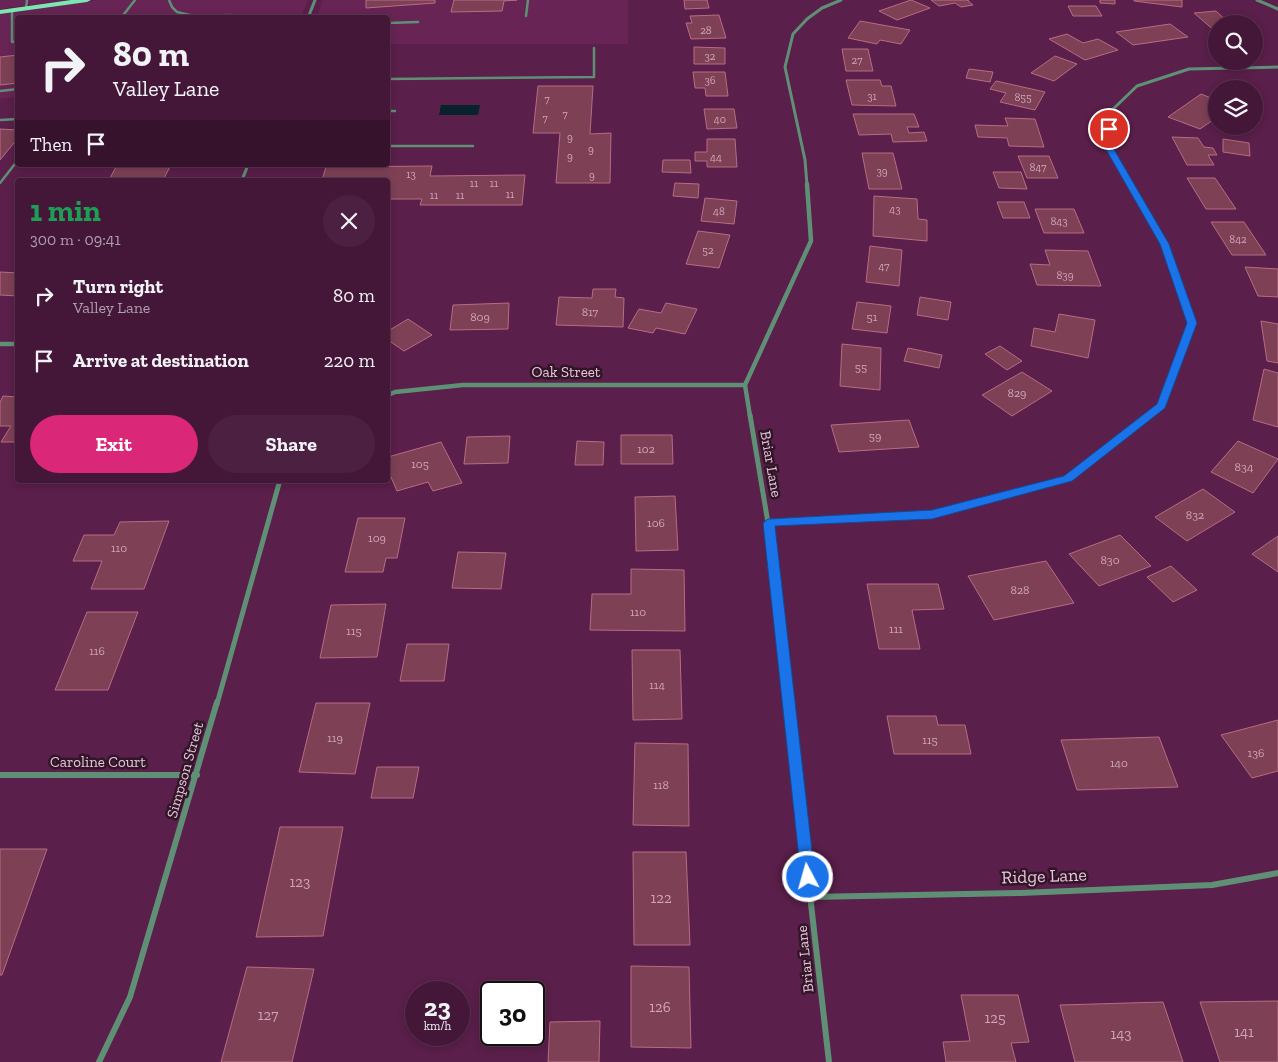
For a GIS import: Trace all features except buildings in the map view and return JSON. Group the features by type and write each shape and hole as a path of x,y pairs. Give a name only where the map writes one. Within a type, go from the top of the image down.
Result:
{"main road":[{"path":"0,12 12,10 26,4 87,0"}],"street":[{"path":"309,15 315,0"},
{"path":"745,385 811,241 805,160 784,67 793,34 814,14 840,0"},
{"path":"1258,0 1278,9"},
{"path":"768,523 932,514 1068,478 1162,406 1192,323 1164,244 1108,146 1110,112 1137,86 1189,69 1278,67"},
{"path":"0,344 15,344"},
{"name":"Oak Street","path":"390,394 463,385 745,385"},
{"name":"Briar Lane","path":"745,385 768,523 829,1062"},
{"name":"Simpson Street","path":"99,1062 130,997 197,775 279,483"},
{"name":"Caroline Court","path":"0,775 197,775"},
{"name":"Ridge Lane","path":"810,897 1021,893 1212,885 1278,873"}],"lane":[{"path":"123,15 135,0"},
{"path":"168,0 169,6 175,12 186,15 231,15"},
{"path":"526,16 528,0"},
{"path":"12,10 12,42 15,42"},
{"path":"390,23 418,22"},
{"path":"390,79 594,77 594,48"},
{"path":"0,91 15,89"},
{"path":"390,111 395,111"},
{"path":"0,120 15,120"},
{"path":"390,146 473,146"},
{"path":"0,182 15,164"}],"shaded area":[{"path":"0,0 66,0 0,9"},
{"path":"98,0 308,0 302,15 15,15 15,97 0,99 0,13"},
{"path":"323,0 628,0 628,44 390,44 390,15 317,15"}],"water":[{"path":"441,105 480,105 478,115 439,115"}],"route":[{"path":"808,877 768,523 932,514 1068,478 1162,406 1192,323 1164,244 1108,146 1109,129"}]}
